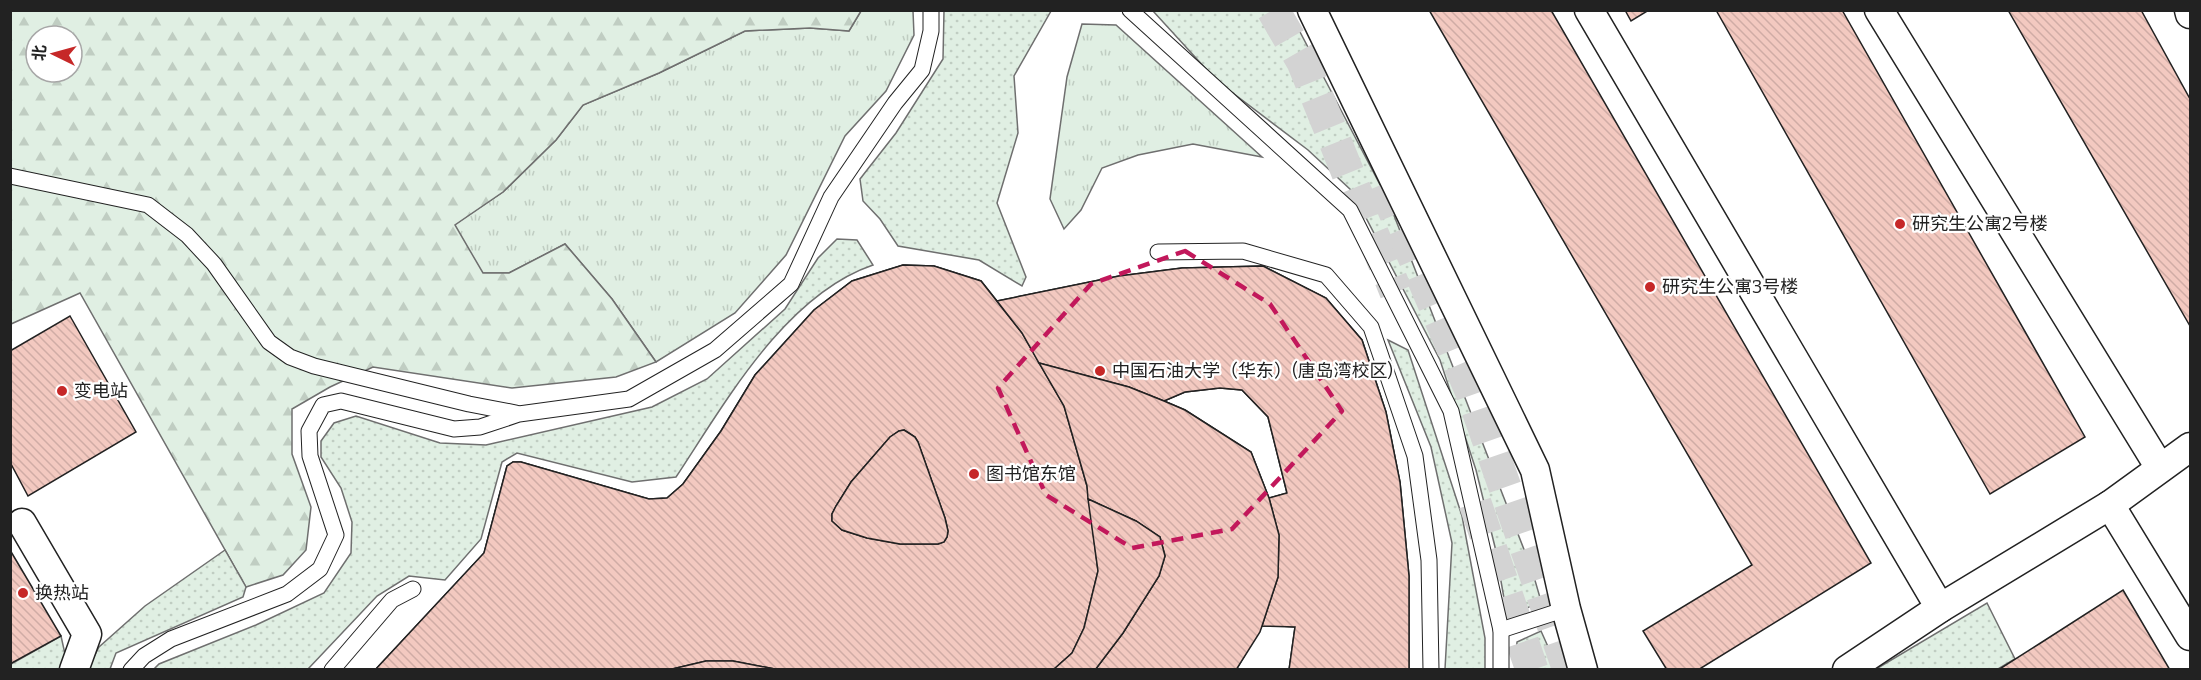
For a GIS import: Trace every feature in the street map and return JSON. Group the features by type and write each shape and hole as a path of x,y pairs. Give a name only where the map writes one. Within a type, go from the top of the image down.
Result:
{"street":[{"path":"1312,10 1535,470 1582,669"},
{"path":"1589,10 1940,608"},
{"path":"1879,10 2160,468"},
{"path":"1847,669 1940,608 2110,505 2190,447"},
{"path":"2110,505 2190,636"},
{"path":"22,523 87,634 74,669"}],"lane":[{"path":"131,669 144,656 171,639 287,594 320,569 336,535 310,456 309,431 323,405 341,401 454,429 480,427 519,414 629,399 715,350 791,284 831,197 895,103 922,70 931,31 931,10"},
{"path":"1130,10 1350,210 1452,411 1502,630 1501,669"},
{"path":"10,176 148,206 187,235 214,264 269,342 290,357 314,366 519,414"},
{"path":"1158,252 1243,251 1326,275 1371,327 1415,456 1429,560 1431,669"},
{"path":"332,669 392,600 413,589"},
{"path":"1502,630 1566,609"}],"highlighted area":[{"path":"1185,251 1270,304 1342,411 1232,529 1132,548 1046,495 998,388 1091,284"}],"green space":[{"path":"10,11 861,11 849,31 810,28 745,31 659,73 583,105 556,140 503,192 455,225 483,273 509,273 565,244 612,299 656,362 616,377 512,388 373,367 330,387 292,409 292,454 311,507 306,550 283,575 246,587 80,293 11,324"},
{"path":"861,11 913,11 914,35 886,91 845,136 786,255 735,313 656,362 612,299 565,244 509,273 482,273 454,225 503,192 556,140 583,105 659,73 745,31 810,28 849,31"},
{"path":"944,11 1051,11 1014,76 1018,133 997,203 1026,277 1022,286 979,260 898,246 880,219 863,201 860,179 896,133 943,59"},
{"path":"1153,11 1289,11 1388,200 1532,570 1541,601 1521,611 1505,604 1495,547 1476,470 1440,360 1352,191 1308,150 1217,81"},
{"path":"1082,24 1116,25 1262,157 1193,144 1138,155 1102,168 1081,210 1064,229 1050,199 1067,77"},
{"path":"837,239 857,240 873,265 841,280 812,300 785,326 737,385 676,477 632,482 517,453 502,462 481,539 445,580 409,576 377,596 308,669 154,669 159,664 256,625 324,593 351,553 352,522 341,488 321,457 321,441 334,423 356,416 440,443 486,445 652,407 707,379 785,309 818,258"},
{"path":"1388,340 1408,350 1462,516 1485,638 1485,669 1445,669 1452,543 1431,447"},
{"path":"225,550 246,587 243,597 116,653 110,669 87,670 99,647 145,606"},
{"path":"1987,603 2015,659 1998,669 1876,669"},
{"path":"1541,631 1558,669 1515,669 1517,642"},
{"path":"61,636 65,654 60,669 11,670 11,664"}],"building":[{"name":"研究生公寓3号楼","path":"1429,10 1551,10 1871,563 1698,670 1667,670 1643,631 1752,565"},
{"path":"1625,10 1649,10 1631,21"},
{"name":"研究生公寓2号楼","path":"1716,10 1842,10 2085,437 1990,494"},
{"path":"2008,10 2141,10 2190,99 2190,326"},
{"name":"图书馆东馆","path":"903,265 934,266 981,281 997,301 1119,276 1182,268 1263,266 1326,298 1362,340 1386,412 1400,482 1409,576 1409,670 1289,670 1295,627 1262,626 1236,670 375,670 484,553 507,466 513,462 521,462 649,499 667,498 683,484 721,431 755,375 814,310 852,281","holes":["1220,388 1242,390 1268,417 1287,493 1269,498 1251,452 1185,410 1164,401 1185,392"]},
{"path":"903,265 934,266 981,281 1022,333 1064,406 1087,486 1098,571 1084,628 1072,653 1053,670 780,670 733,661 706,661 668,670 375,670 484,553 507,466 513,462 521,462 649,499 667,498 683,484 721,431 755,375 814,310 852,281","holes":["904,430 915,437 945,518 948,531 944,542 900,544 867,538 842,530 832,521 832,514 851,482 890,437"]},
{"path":"1263,266 1326,298 1362,340 1386,412 1400,482 1409,576 1409,670 1289,670 1295,627 1262,626 1278,577 1279,535 1269,498 1287,493 1268,417 1242,390 1220,388 1185,392 1164,401 1129,387 1039,363 1022,333 997,301 1119,276 1182,268"},
{"name":"变电站","path":"70,316 136,432 28,496 10,462 10,351"},
{"path":"1039,363 1129,387 1164,401 1185,410 1251,452 1269,498 1279,535 1278,577 1260,632 1236,670 1095,670 1123,633 1159,576 1165,556 1160,537 1136,521 1088,499 1087,486 1064,406"},
{"path":"904,430 915,437 918,442 945,518 947,537 944,542 938,544 900,544 867,538 842,530 832,521 832,514 851,482 890,437"},
{"path":"1088,499 1136,521 1160,537 1165,556 1159,576 1123,633 1095,670 1053,670 1072,653 1084,628 1098,571"},
{"name":"换热站","path":"10,550 61,636 10,664"},
{"path":"2123,590 2170,670 1998,670 2039,644"},
{"path":"706,661 733,661 780,670 668,670"}],"tunnel":[{"path":"1273,10 1303,62 1396,292"},
{"path":"1383,184 1472,393 1569,670"},
{"path":"1475,503 1532,670"}],"place":[{"name":"研究生公寓2号楼","path":"1900,224"},
{"name":"研究生公寓3号楼","path":"1650,287"},
{"name":"中国石油大学（华东）(唐岛湾校区)","path":"1100,371"},
{"name":"变电站","path":"62,391"},
{"name":"图书馆东馆","path":"974,474"},
{"name":"换热站","path":"23,593"}]}
